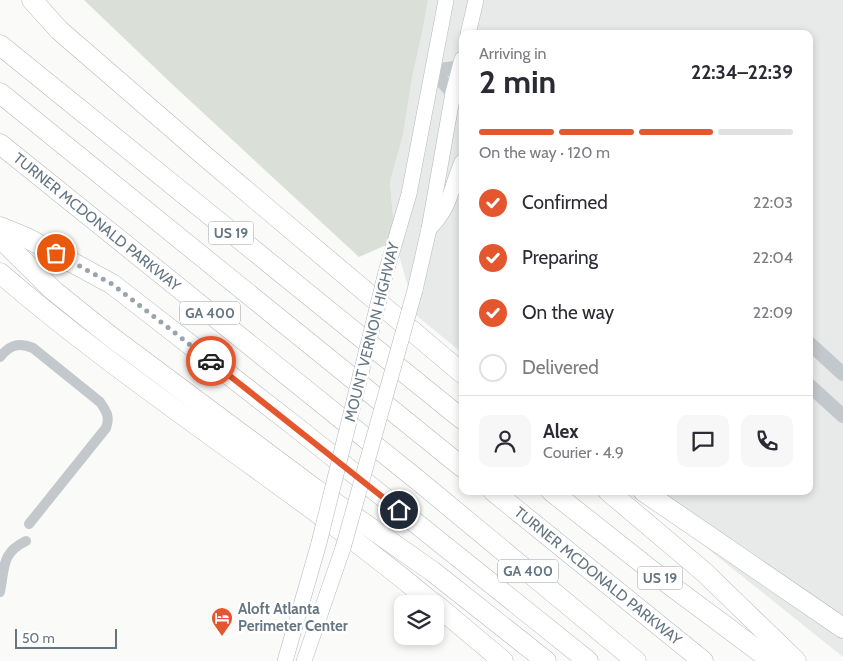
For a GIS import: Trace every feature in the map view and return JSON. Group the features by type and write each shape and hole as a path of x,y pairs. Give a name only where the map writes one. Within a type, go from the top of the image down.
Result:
{"highway":[{"path":"32,0 59,30 222,171 459,370"},
{"name":"US 19","path":"0,45 459,417"},
{"name":"US 19","path":"0,93 459,465"},
{"name":"TURNER MCDONALD PARKWAY","path":"0,144 420,482 636,661"},
{"path":"0,227 45,247 112,284 303,433 584,658"},
{"path":"4,242 54,291 110,336 315,489 432,571 546,661"},
{"path":"0,273 107,358 381,559 424,595"},
{"name":"TURNER MCDONALD PARKWAY","path":"498,495 702,661"},
{"name":"US 19","path":"556,495 666,582 772,661"},
{"path":"613,495 704,572 796,661"},
{"path":"649,495 843,628"},
{"path":"444,612 503,661"}],"main road":[{"name":"MOUNT VERNON HIGHWAY","path":"285,661 319,543 386,272 409,194 446,0"},
{"path":"469,30 476,0"},
{"name":"MOUNT VERNON HIGHWAY","path":"304,661 343,548 414,290 458,95"},
{"path":"429,229 440,218 448,204 459,171"}],"street":[{"path":"433,71 459,65"},
{"path":"433,71 458,95"},
{"path":"0,357 8,348 14,345 24,345 32,348 100,402 107,412 109,420 106,428 29,524"},
{"path":"813,347 843,374"},
{"path":"813,390 843,416"},
{"path":"0,592 7,555 14,547 26,541"}],"shaded area":[{"path":"84,0 428,0 412,78 403,135 390,182 395,241 359,257"},
{"path":"428,0 843,0 843,657 641,495 813,495 813,30 459,30 459,351 416,315 395,241 390,182 403,135 412,78"}],"way so far":[{"path":"56,253 112,284 211,361"}],"place":[{"name":"Aloft Atlanta Perimeter Center","path":"222,637"}],"route":[{"path":"211,361 399,510"}]}
